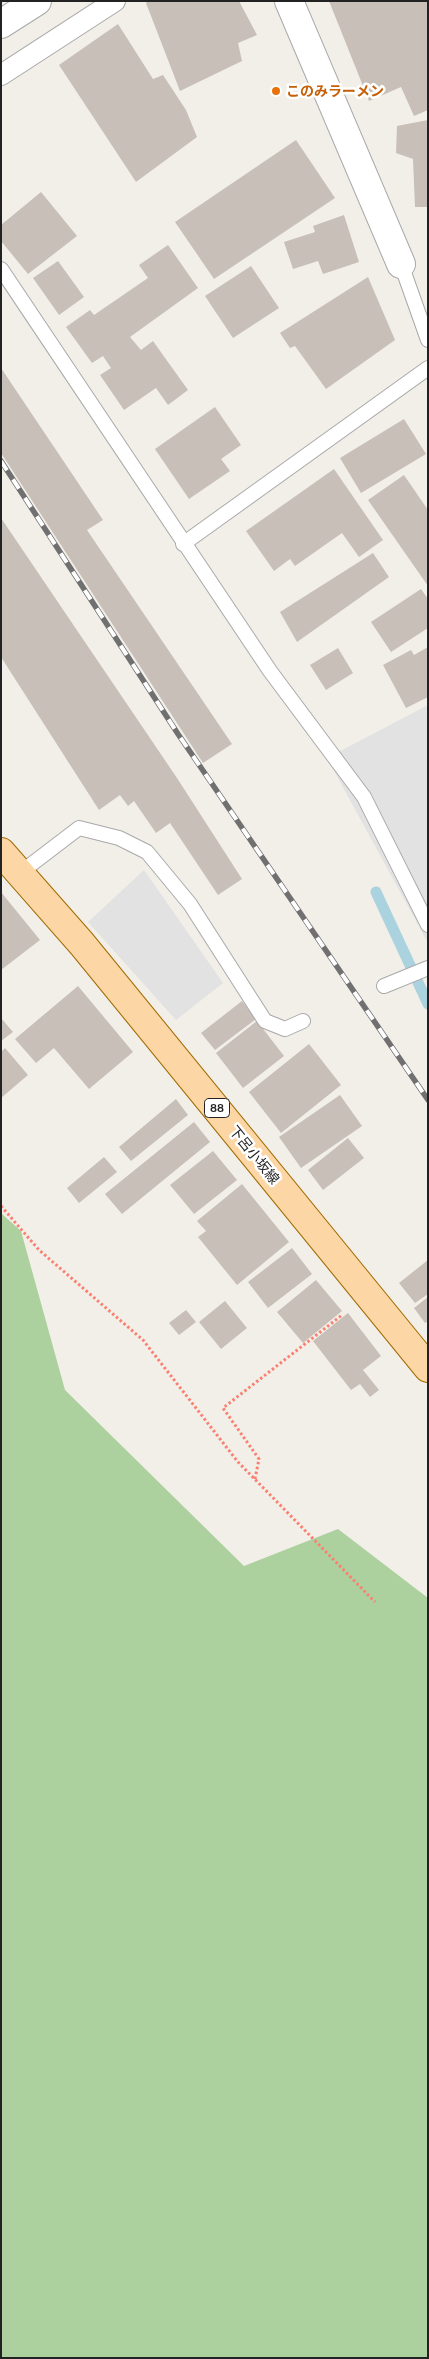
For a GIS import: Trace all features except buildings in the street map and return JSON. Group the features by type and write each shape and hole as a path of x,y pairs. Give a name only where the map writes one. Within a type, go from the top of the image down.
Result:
{"main road":[{"name":"下呂小坂線","path":"1,852 82,944 154,1031 428,1368"}],"street":[{"path":"1,24 37,1"},
{"path":"1,74 115,1"},
{"path":"289,1 401,264"}],"lane":[{"path":"401,264 428,340"},
{"path":"1,269 183,544 270,671 364,797 428,925"},
{"path":"183,544 428,368"},
{"path":"20,873 79,828 119,838 147,852 190,904 265,1022 285,1028 303,1022"},
{"path":"384,986 428,968"}],"path":[{"path":"1,1206 39,1250 143,1340 238,1462 375,1602"},
{"path":"255,1480 259,1459 223,1408 367,1295"}],"green space":[{"path":"1,1213 21,1231 65,1390 244,1566 338,1529 428,1598 428,2358 1,2358"}],"shaded area":[{"path":"428,705 428,943 327,758"},
{"path":"144,870 223,983 176,1020 88,922"}],"waterway":[{"path":"376,892 428,1004"}],"railway":[{"path":"1,461 178,734 428,1100"}],"place":[{"name":"このみラーメン","path":"276,91"}]}
